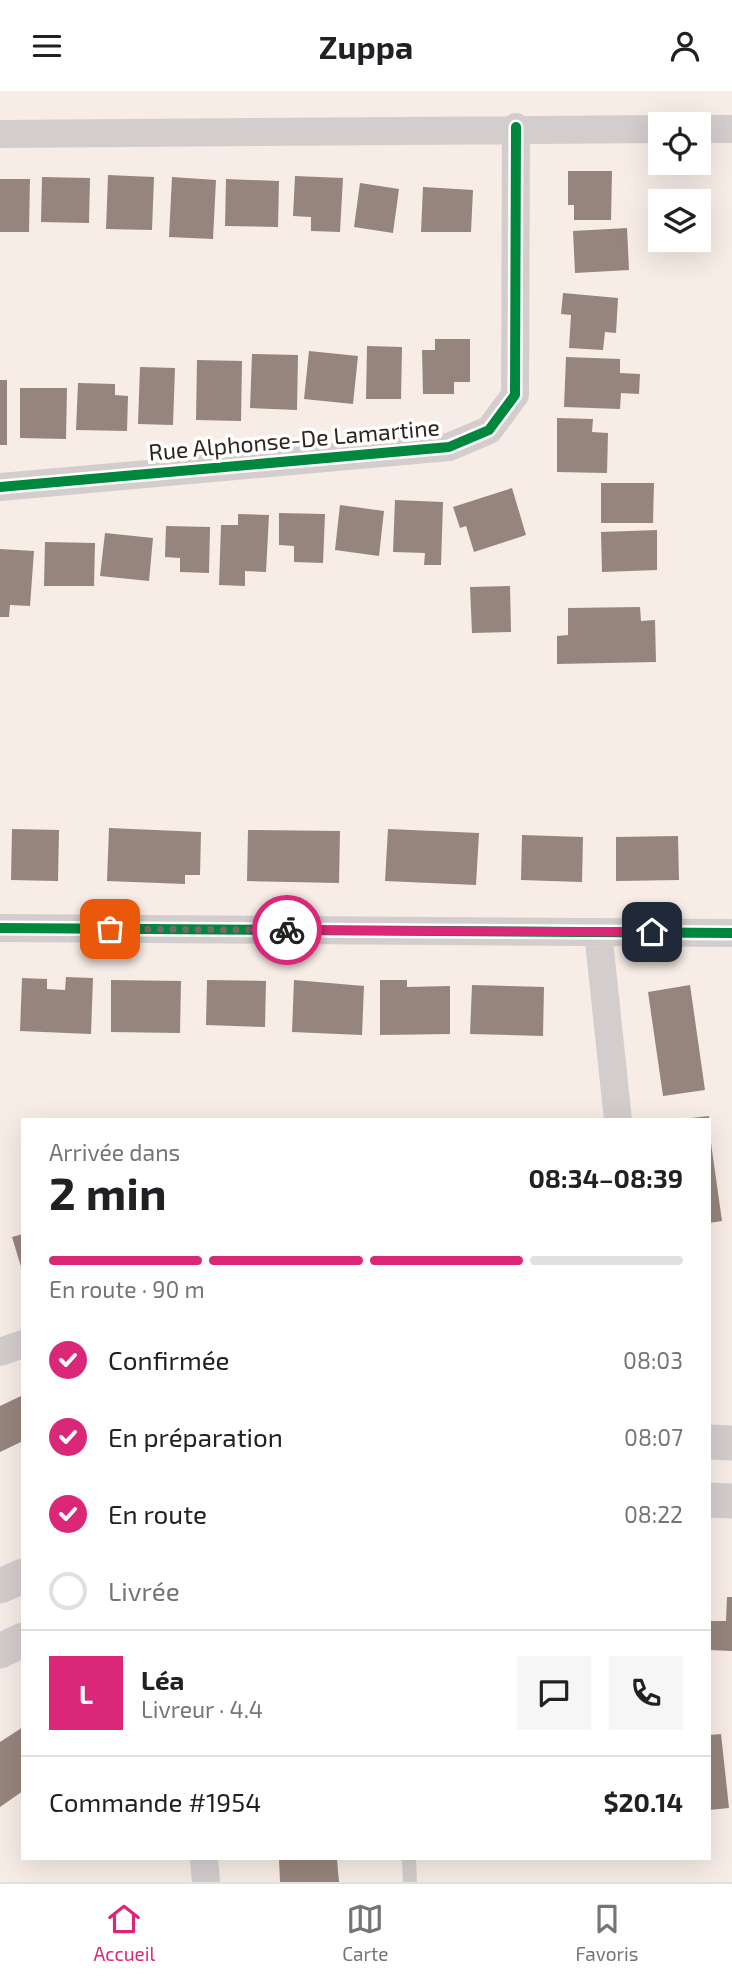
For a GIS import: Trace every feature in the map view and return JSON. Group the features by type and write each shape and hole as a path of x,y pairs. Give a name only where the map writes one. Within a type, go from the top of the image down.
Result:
{"street":[{"path":"0,134 516,127 648,129"},
{"name":"Rue Alphonse-De Lamartine","path":"0,487 450,447 489,430 515,395 516,127"},
{"path":"711,129 732,129"},
{"path":"0,928 732,933"},
{"path":"598,932 618,1118"},
{"path":"0,1352 21,1345"},
{"path":"711,1442 732,1443"},
{"path":"711,1500 732,1501"},
{"path":"0,1586 21,1577"},
{"path":"0,1651 21,1641"},
{"path":"204,1860 206,1882"}],"lane":[{"path":"409,1860 410,1882"}],"building":[{"path":"568,171 612,171 611,220 574,220 574,205 568,205"},
{"path":"108,175 154,177 152,230 106,229"},
{"path":"295,176 343,178 340,232 311,231 311,217 293,216"},
{"path":"42,177 90,178 89,223 41,222"},
{"path":"172,177 216,180 213,239 169,237"},
{"path":"0,179 30,179 29,232 0,232"},
{"path":"226,179 279,181 278,227 225,226"},
{"path":"360,183 399,189 393,233 354,227"},
{"path":"423,187 473,190 471,232 421,232"},
{"path":"627,228 629,270 575,273 573,231"},
{"path":"563,293 618,298 616,333 605,332 603,350 569,348 571,315 561,314"},
{"path":"435,339 470,339 470,382 454,382 454,394 423,394 422,350 435,350"},
{"path":"367,346 402,347 401,399 366,399"},
{"path":"309,351 358,356 353,404 304,399"},
{"path":"252,354 298,355 297,410 250,408"},
{"path":"566,357 620,359 620,373 640,374 639,394 621,393 620,409 564,407"},
{"path":"197,360 242,361 241,421 196,420"},
{"path":"140,367 175,368 173,425 138,424"},
{"path":"0,380 7,380 7,445 0,445"},
{"path":"78,383 115,384 115,395 128,396 127,431 76,430"},
{"path":"20,388 67,388 66,439 20,438"},
{"path":"557,418 593,419 592,432 608,433 607,473 557,472"},
{"path":"601,483 654,483 653,523 601,523"},
{"path":"512,488 526,535 474,552 466,526 460,528 453,507"},
{"path":"395,500 443,502 441,565 424,565 425,553 393,552"},
{"path":"340,505 384,511 379,556 335,550"},
{"path":"279,513 325,514 323,563 294,562 294,546 279,545"},
{"path":"238,514 269,515 266,572 245,571 245,586 219,585 221,525 238,525"},
{"path":"166,526 210,527 209,573 180,572 180,558 165,557"},
{"path":"657,530 657,570 602,572 601,532"},
{"path":"105,533 153,538 149,581 100,576"},
{"path":"45,542 95,543 94,586 44,586"},
{"path":"0,549 34,551 30,606 10,605 9,617 0,617"},
{"path":"510,586 511,632 472,633 470,587"},
{"path":"640,607 641,621 655,620 656,662 557,664 557,636 568,635 568,608"},
{"path":"109,828 201,832 200,875 185,875 185,884 107,881"},
{"path":"12,829 59,830 58,881 11,880"},
{"path":"388,829 479,833 476,885 385,881"},
{"path":"248,830 340,831 339,883 247,881"},
{"path":"522,835 583,837 582,882 521,880"},
{"path":"678,836 679,880 616,881 616,837"},
{"path":"66,977 93,978 91,1034 20,1031 22,978 47,979 47,989 65,990"},
{"path":"111,980 181,981 180,1033 111,1032"},
{"path":"207,980 266,981 265,1027 206,1025"},
{"path":"294,980 364,986 362,1035 292,1032"},
{"path":"380,980 407,980 407,987 450,986 450,1034 380,1035"},
{"path":"472,985 544,987 543,1036 470,1034"},
{"path":"690,985 705,1090 663,1096 648,992"},
{"path":"711,1143 722,1221 711,1223"},
{"path":"21,1235 21,1267 12,1237"},
{"path":"21,1396 21,1442 0,1452 0,1406"},
{"path":"727,1597 732,1597 732,1651 711,1650 711,1621 726,1621"},
{"path":"21,1728 21,1792 0,1807 0,1742"},
{"path":"721,1734 729,1808 711,1810 711,1735"},
{"path":"279,1860 337,1860 339,1882 280,1882"}],"cycle path":[{"path":"0,487 449,447 489,430 515,395 516,127"},
{"path":"0,928 732,933"}],"way so far":[{"path":"110,929 287,930"}],"route":[{"path":"287,930 652,932"}]}
